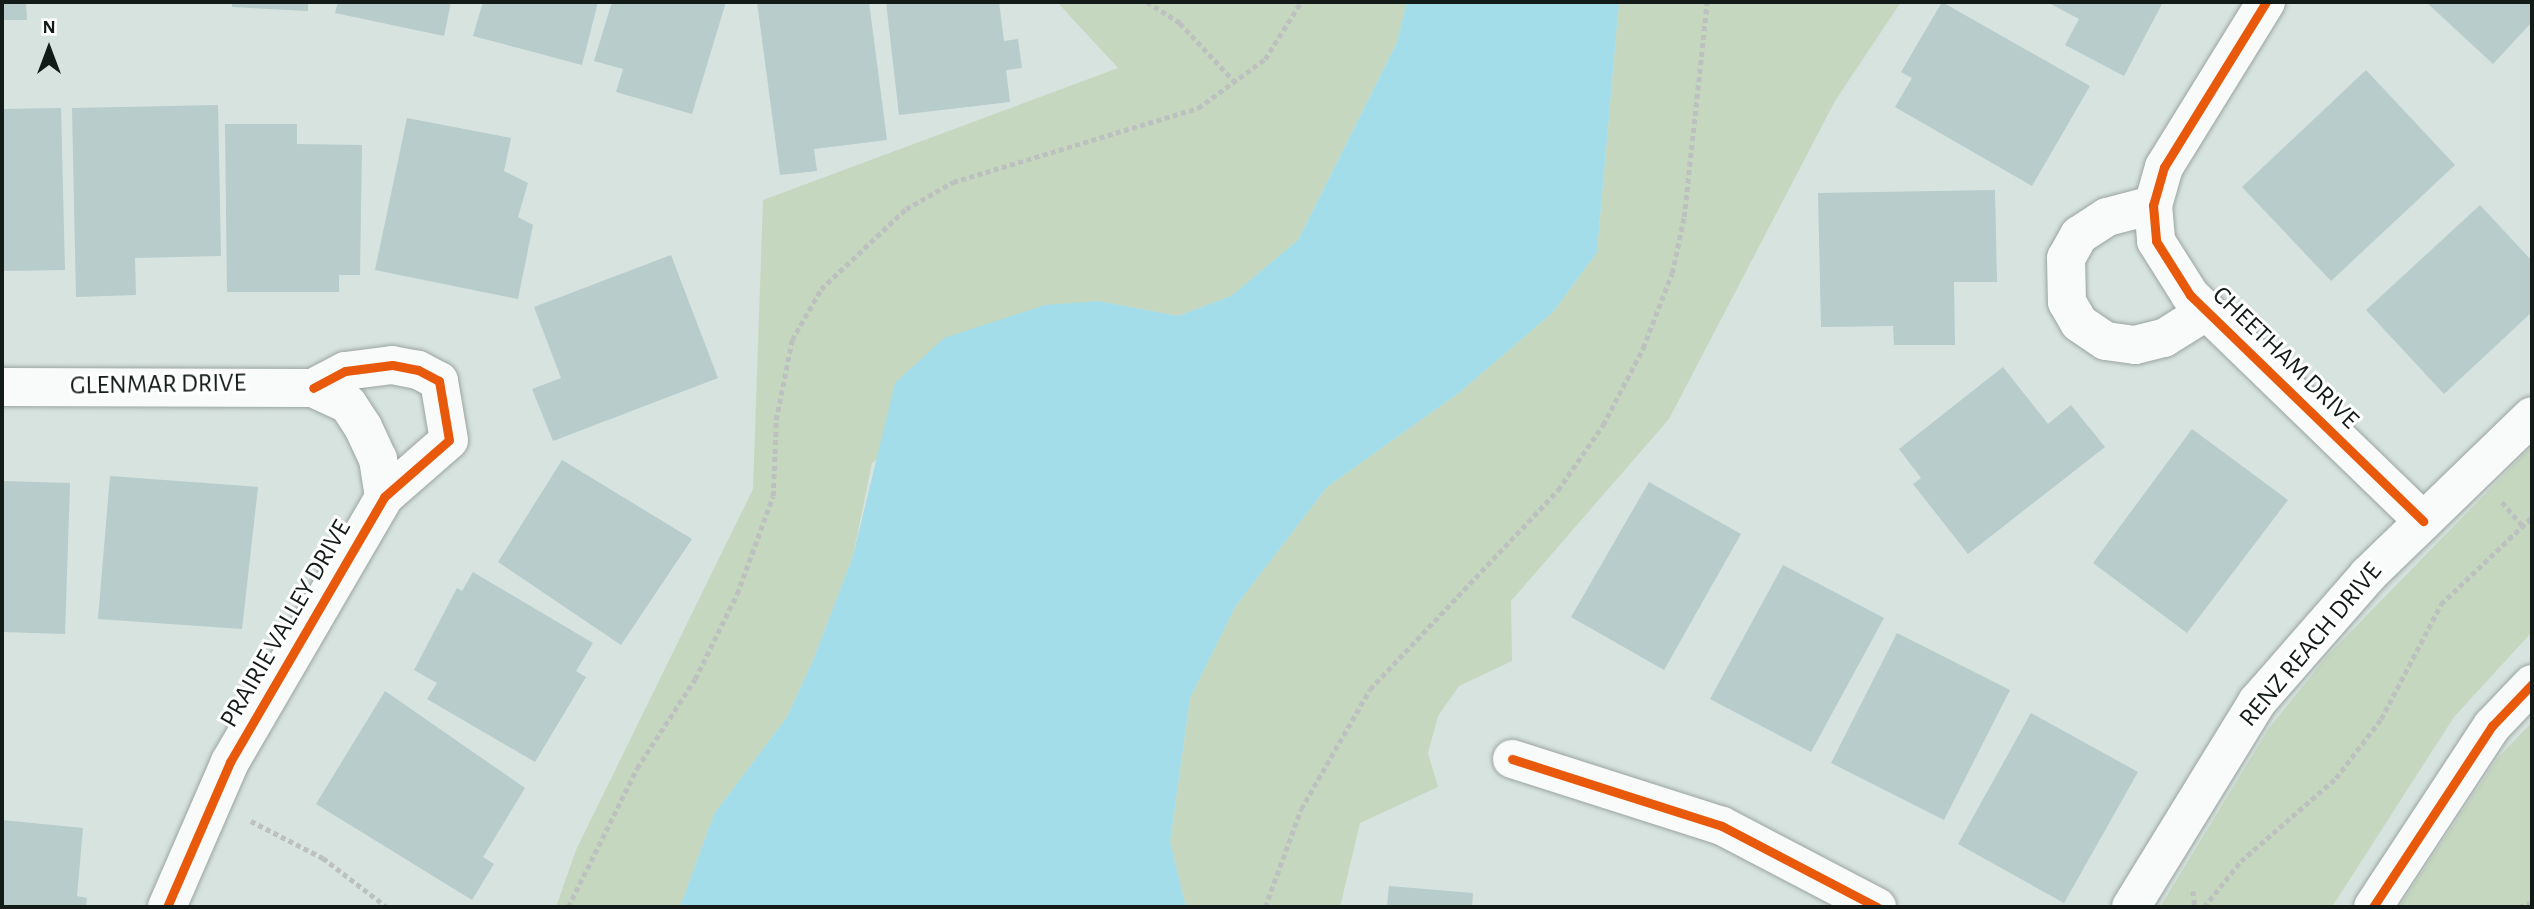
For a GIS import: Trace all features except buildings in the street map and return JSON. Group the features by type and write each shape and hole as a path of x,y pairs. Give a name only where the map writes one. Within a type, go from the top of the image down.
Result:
{"street":[{"path":"2207,311 2164,338 2135,345 2106,341 2079,323 2067,302 2066,258 2079,235 2107,217 2153,205 2164,167 2266,2"},
{"name":"CHEETHAM DRIVE","path":"2153,205 2156,241 2167,267 2207,311 2423,521"},
{"name":"GLENMAR DRIVE","path":"313,388 345,371 392,365 439,381"},
{"name":"PRAIRIE VALLEY DRIVE","path":"167,907 213,801 384,497 449,440 439,381"},
{"name":"GLENMAR DRIVE","path":"2,387 313,388 348,404 363,427 378,458 384,497"},
{"name":"RENZ REACH DRIVE","path":"2131,907 2257,702 2423,521 2532,416"},
{"path":"2373,907 2492,726 2532,684"},
{"path":"1512,759 1722,826 1877,907"}],"path":[{"path":"1147,2 1180,23 1236,83"},
{"path":"568,907 637,768 695,679 737,594 773,496 776,420 792,340 821,289 906,209 953,182 1198,108 1236,83 1265,59 1301,2"},
{"path":"1265,907 1301,809 1370,690 1558,490 1603,425 1643,348 1672,273 1684,217 1707,2"},
{"path":"2204,907 2241,861 2336,778 2381,719 2441,604 2532,517"},
{"path":"213,801 323,858 387,907"},
{"path":"2519,907 2532,902"}],"green space":[{"path":"1057,2 1407,2 1397,42 1298,240 1231,296 1178,316 1098,301 872,463 853,556 814,658 787,717 714,814 680,907 556,907 576,850 753,489 763,200 1118,68"},
{"path":"1619,2 1901,2 1835,101 1669,419 1511,601 1512,661 1459,686 1438,716 1428,753 1438,787 1360,823 1340,907 1186,907 1170,842 1190,698 1235,607 1327,487 1460,392 1553,312 1597,252"},
{"path":"2532,446 2532,632 2454,717 2332,907 2160,907 2269,728 2327,656"},
{"path":"2532,722 2532,907 2399,907 2497,759"}],"water":[{"path":"1407,2 1619,2 1597,252 1553,312 1460,392 1327,487 1235,607 1190,698 1170,842 1186,907 680,907 714,814 787,717 814,658 853,556 895,383 944,338 1045,305 1098,301 1178,316 1231,296 1298,240 1397,42"}],"cycle path":[{"path":"2266,2 2164,167 2153,205 2156,241 2190,295 2423,521"},
{"path":"167,907 230,762 384,497 449,440 439,381 418,370 392,365 345,371 313,388"},
{"path":"2373,907 2492,726 2532,684"},
{"path":"1512,759 1722,826 1877,907"}]}
